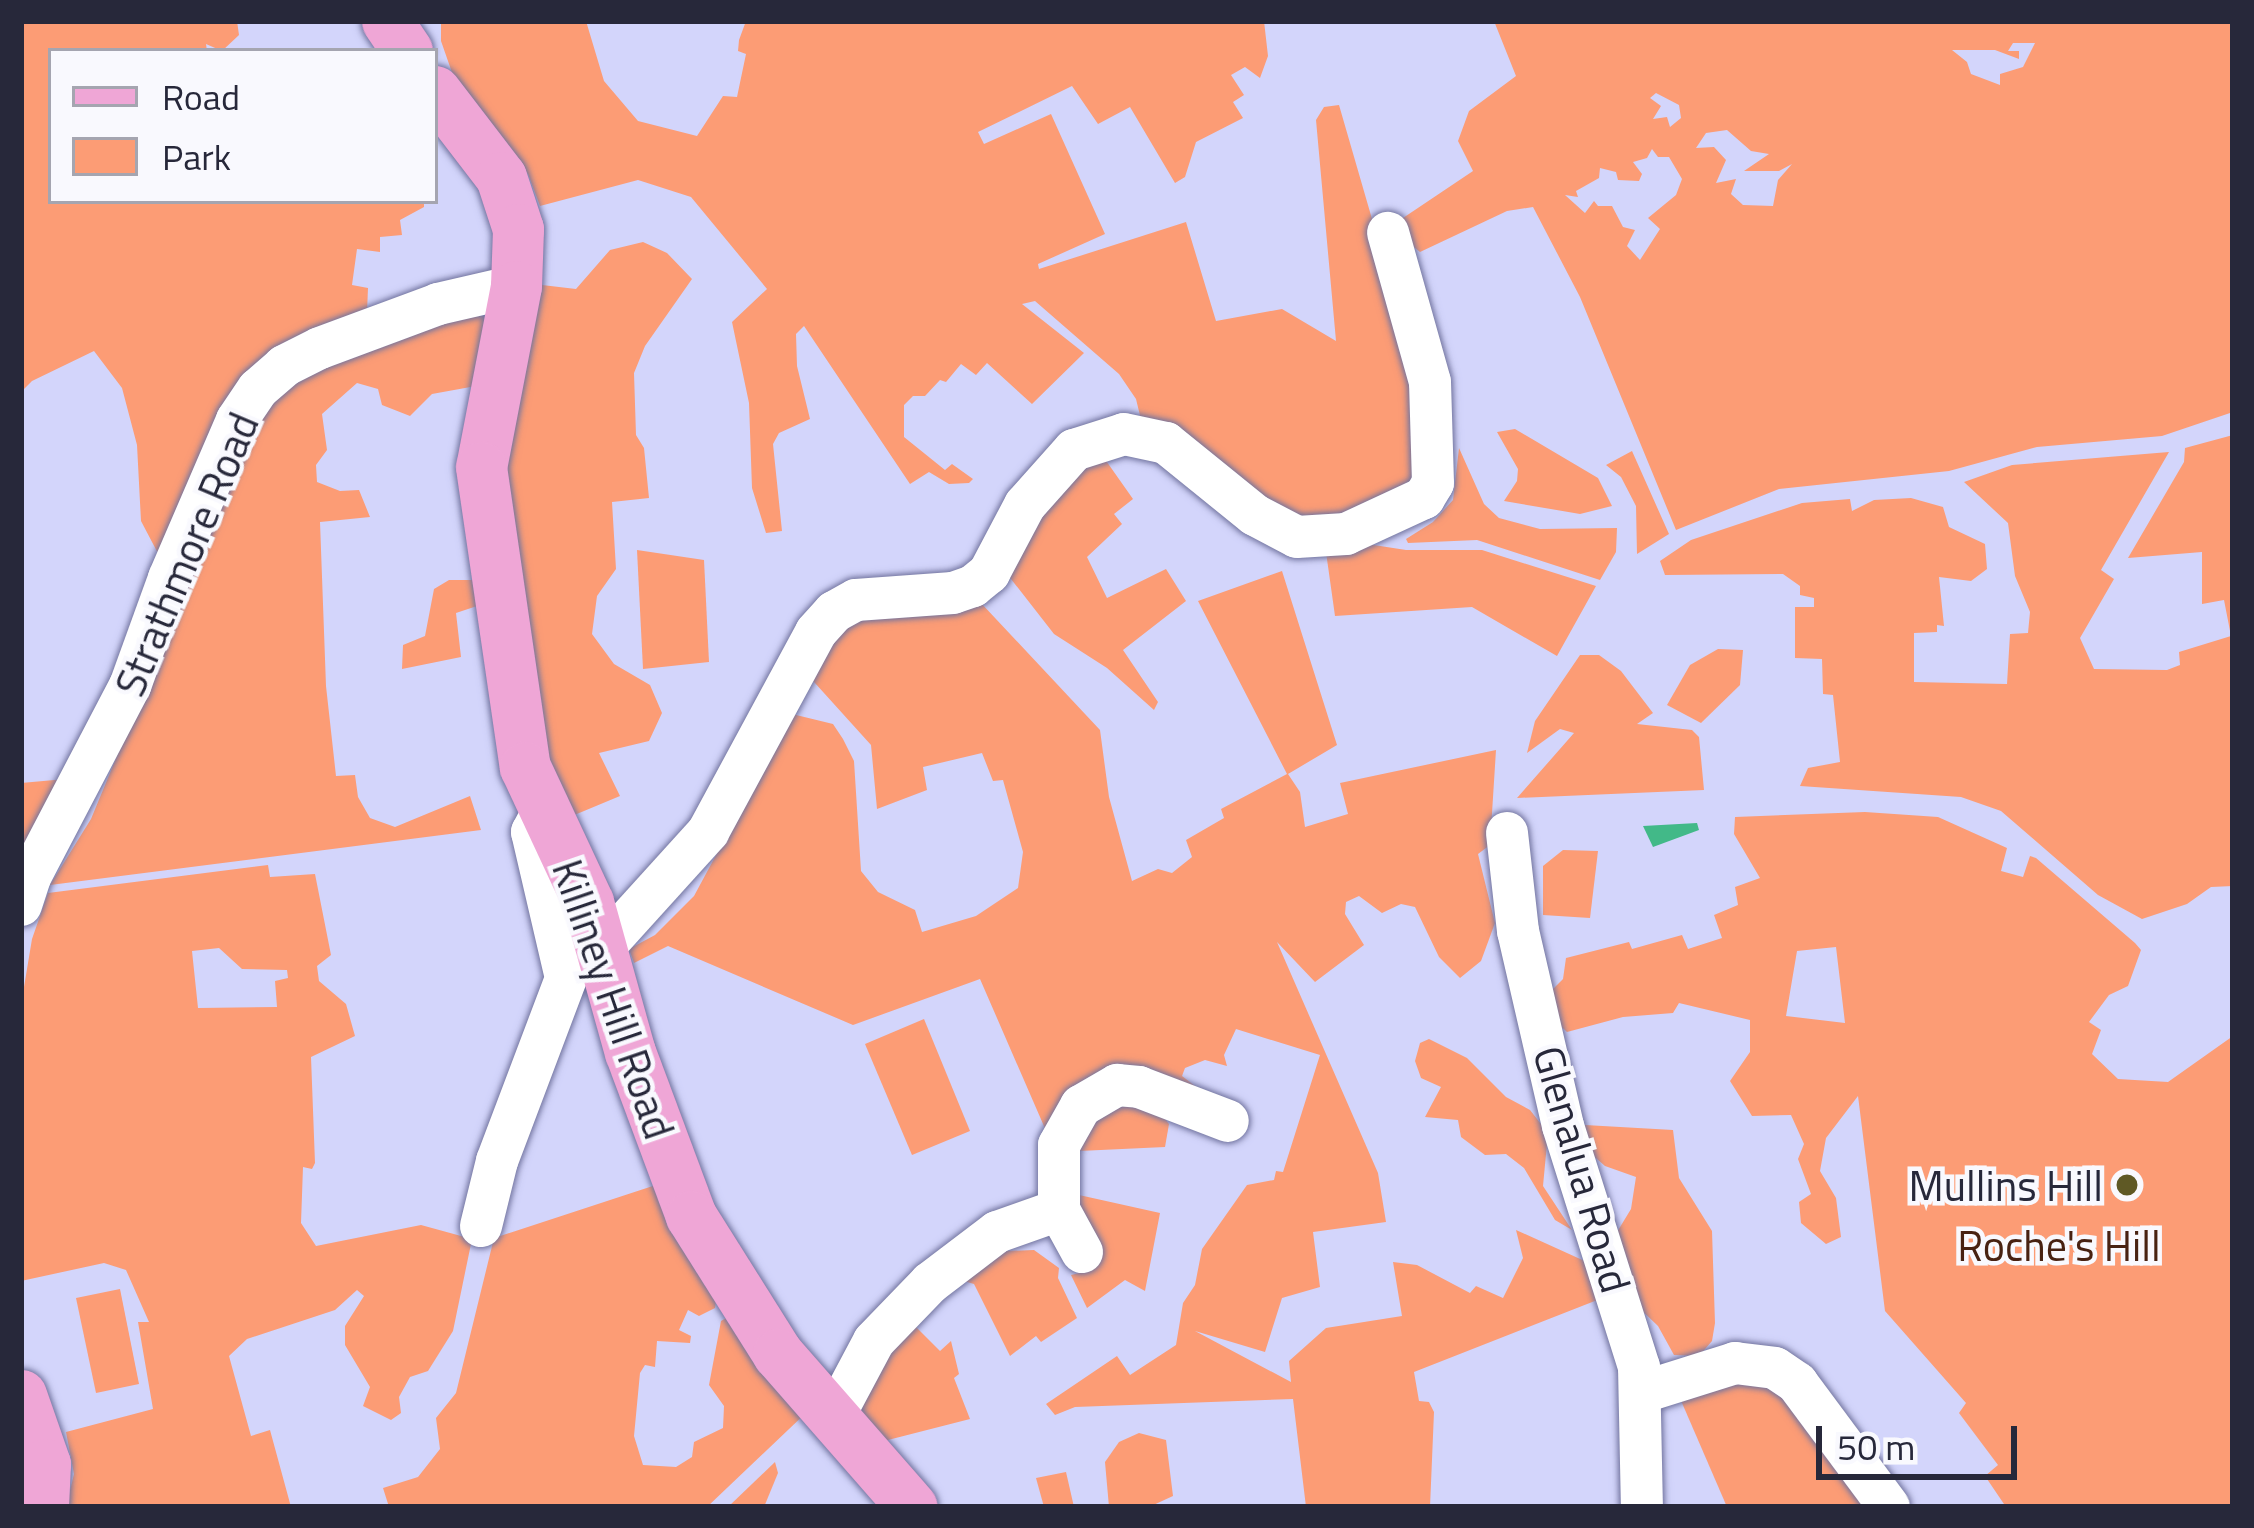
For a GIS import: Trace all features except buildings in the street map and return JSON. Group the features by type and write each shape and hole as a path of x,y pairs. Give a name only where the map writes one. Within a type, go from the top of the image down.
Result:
{"main road":[{"path":"387,21 404,48"},
{"name":"Killiney Hill Road","path":"438,95 501,176 518,229 515,286 481,467 525,767 572,864 635,1068 691,1216 778,1354 912,1507"},
{"path":"21,1395 45,1464 43,1507"}],"street":[{"path":"602,949 708,832 817,632 835,612 856,600 974,586 989,573 1025,506 1074,450 1124,434 1166,443 1255,514 1297,537 1346,534 1424,498 1433,483 1430,382 1388,233"},
{"name":"Strathmore Road","path":"21,905 30,877 130,686 177,558 237,420 258,389 284,366 320,347 438,304 515,286"},
{"path":"481,1226 497,1161 566,978 532,832 544,808"},
{"name":"Glenalua Road","path":"1507,832 1518,932 1563,1126 1633,1341 1640,1393 1642,1507"},
{"path":"1082,1252 1059,1210 1059,1145 1082,1106 1117,1085 1139,1087 1228,1120"},
{"path":"832,1420 874,1341 930,1283 997,1232 1059,1210"},
{"path":"1640,1393 1735,1363 1775,1368 1797,1383 1889,1507"}],"green space":[{"path":"21,21 237,21 239,35 225,48 206,44 207,48 48,48 48,204 424,204 400,220 402,235 380,237 380,252 357,249 352,285 368,288 367,312 313,335 162,561 141,521 137,445 122,388 94,351 32,381 21,392"},
{"path":"441,21 586,21 604,81 638,121 697,136 723,96 737,97 746,54 738,51 739,40 746,21 1264,21 1268,56 1260,78 1245,67 1231,75 1244,95 1233,102 1243,118 1196,142 1185,177 1175,183 1130,107 1098,124 1072,86 978,132 984,144 1051,114 1105,234 1038,264 1039,269 1186,222 1216,321 1282,309 1336,341 1316,120 1324,107 1339,105 1423,395 1425,482 1310,530 1143,428 1136,399 1119,374 1035,301 1022,304 1084,353 1032,404 987,363 976,375 961,364 946,382 940,380 925,396 913,396 904,405 904,437 945,470 952,464 973,479 969,483 949,484 929,472 910,484 804,326 796,334 797,366 810,419 779,433 773,444 782,531 766,533 752,488 749,403 732,322 767,289 691,197 638,180 540,206 528,174 456,84 441,41"},
{"path":"1494,21 2233,21 2233,412 2162,436 2037,447 1949,471 1779,489 1676,530 1580,297 1533,207 1507,211 1420,252 1397,233 1400,220 1473,171 1458,141 1469,111 1516,76","holes":["2013,43 2035,43 2023,67 2000,74 2000,85 1971,74 1967,62 1952,50 1995,50 2019,59 2019,51 2008,51","1656,93 1679,105 1681,118 1670,127 1667,117 1653,119 1661,106 1650,98","1727,130 1751,151 1769,154 1744,171 1779,171 1792,164 1778,180 1773,206 1743,205 1731,194 1736,179 1716,183 1726,160 1714,147 1696,148 1706,133","1652,149 1658,157 1669,157 1682,179 1676,195 1648,218 1660,229 1640,260 1627,246 1635,230 1623,227 1612,206 1598,206 1594,201 1585,213 1565,195 1578,197 1576,191 1599,178 1600,168 1616,172 1618,180 1639,181 1642,174 1633,162 1647,158"]},
{"path":"643,242 667,253 692,279 645,346 634,373 636,435 644,448 649,498 612,502 616,569 597,596 592,634 614,664 650,685 662,713 649,741 599,753 620,796 572,816 542,760 505,463 542,285 576,289 610,250"},
{"path":"485,316 476,386 432,394 410,416 382,405 378,389 357,383 322,414 327,450 316,465 317,482 340,491 359,490 370,517 320,522 326,686 336,776 355,775 358,797 370,818 395,827 470,796 481,830 50,885 91,819 249,436 279,395 325,360 441,317"},
{"path":"1515,429 1598,478 1612,506 1580,514 1504,501 1517,481 1518,469 1497,432"},
{"path":"2233,435 2233,886 2211,887 2187,904 2142,919 2098,895 2001,811 1961,797 1800,786 1808,768 1840,762 1833,695 1823,694 1822,659 1795,658 1795,607 1814,607 1814,598 1800,595 1800,586 1783,574 1665,575 1660,561 1691,540 1802,503 1850,499 1852,511 1874,500 1911,498 1943,507 1949,527 1985,544 1987,569 1971,581 1939,577 1944,626 1937,625 1937,632 1914,633 1914,682 2007,684 2010,634 2028,633 2030,612 2015,576 2008,523 1964,482 2012,465 2169,452 2101,570 2114,579 2080,638 2094,669 2167,670 2180,665 2179,652 2231,636 2224,600 2202,604 2202,552 2128,558 2184,462 2185,448"},
{"path":"1459,448 1484,504 1499,518 1540,529 1617,528 1616,552 1600,580 1477,540 1408,543 1406,539 1433,522 1453,500"},
{"path":"1632,451 1669,534 1637,554 1636,506 1621,477 1606,465"},
{"path":"1102,455 1133,499 1114,514 1122,524 1087,557 1107,598 1166,569 1186,601 1123,650 1158,702 1154,710 1107,668 1054,634 1004,570 1055,491"},
{"path":"1348,541 1406,550 1482,550 1596,586 1557,656 1472,607 1335,616 1325,545"},
{"path":"637,550 704,560 709,662 643,669"},
{"path":"1282,571 1337,745 1288,774 1300,792 1305,827 1348,814 1340,783 1496,750 1490,845 1478,854 1495,923 1481,961 1460,978 1439,957 1415,907 1401,904 1382,913 1359,896 1346,902 1345,914 1364,945 1315,982 1277,942 1378,1173 1386,1222 1313,1232 1320,1287 1282,1298 1265,1352 1195,1331 1291,1382 1289,1361 1326,1328 1402,1316 1393,1262 1417,1265 1470,1293 1476,1286 1503,1298 1523,1258 1516,1230 1589,1263 1605,1297 1414,1372 1419,1401 1429,1402 1434,1412 1430,1507 1306,1507 1293,1399 1075,1407 1055,1415 1046,1404 1117,1356 1130,1375 1176,1345 1183,1303 1195,1285 1202,1249 1247,1185 1274,1180 1276,1171 1283,1172 1320,1055 1236,1029 1224,1055 1227,1066 1205,1060 1185,1068 1182,1076 1199,1089 1141,1081 1050,1140 980,979 853,1025 668,946 634,963 629,949 655,935 694,896 792,714 833,724 843,739 854,761 861,871 878,892 915,910 922,932 976,916 1018,888 1023,852 1003,780 993,781 982,753 923,767 927,790 877,809 871,745 805,672 841,622 981,603 1100,730 1109,797 1132,881 1158,869 1172,873 1192,857 1186,840 1224,818 1221,809 1287,774 1198,601"},
{"path":"449,580 476,580 480,605 456,613 461,657 402,669 403,645 425,636 434,589"},
{"path":"1718,649 1743,650 1740,685 1701,723 1667,705 1690,665"},
{"path":"1580,655 1599,655 1621,671 1653,713 1637,724 1692,730 1699,737 1704,790 1517,798 1574,733 1560,729 1527,753 1535,721"},
{"path":"77,778 21,873 21,783"},
{"name":"Roche's Hill","path":"1865,812 1938,817 2007,848 2001,871 2023,877 2030,856 2036,858 2141,950 2128,986 2109,995 2089,1022 2101,1030 2092,1054 2118,1079 2168,1082 2233,1036 2233,1507 2006,1507 1985,1476 1998,1465 1959,1413 1966,1403 1885,1311 1858,1096 1826,1138 1820,1171 1836,1198 1841,1237 1826,1244 1801,1223 1799,1202 1811,1194 1798,1159 1804,1144 1791,1115 1752,1116 1730,1081 1750,1052 1750,1020 1679,1003 1673,1013 1623,1017 1567,1032 1555,1021 1552,990 1563,979 1566,958 1629,942 1632,949 1682,935 1688,949 1722,938 1714,915 1738,905 1735,887 1760,878 1734,834 1735,817","holes":["1836,947 1845,1023 1786,1016 1797,951"]},
{"path":"1563,850 1598,851 1590,918 1543,915 1543,866"},
{"path":"268,865 270,877 315,874 331,955 317,966 319,981 346,1004 355,1036 311,1057 315,1163 312,1169 303,1167 301,1223 316,1246 421,1225 472,1239 453,1331 428,1371 410,1377 399,1397 401,1413 391,1420 363,1406 370,1387 345,1345 345,1326 364,1296 357,1290 335,1310 247,1339 229,1356 251,1436 270,1430 291,1507 66,1507 74,1474 66,1432 153,1409 138,1322 149,1322 126,1270 104,1263 21,1281 21,1005 32,939 48,893","holes":["219,948 242,969 287,970 288,978 275,981 277,1007 198,1008 192,951"]},
{"path":"924,1019 970,1131 912,1155 865,1044"},
{"path":"1429,1039 1467,1058 1506,1097 1530,1110 1548,1133 1543,1186 1572,1230 1555,1220 1524,1168 1506,1154 1485,1155 1461,1137 1458,1120 1425,1117 1441,1087 1421,1078 1415,1061 1420,1043"},
{"path":"1119,1104 1157,1109 1169,1124 1165,1147 1079,1151 1072,1138"},
{"path":"1585,1125 1673,1130 1679,1178 1712,1231 1715,1323 1712,1341 1699,1356 1674,1355 1658,1326 1635,1304 1614,1237 1631,1209 1636,1177 1605,1166 1582,1146"},
{"path":"665,1182 718,1284 715,1308 699,1316 688,1310 679,1330 691,1336 690,1343 657,1341 655,1367 645,1365 640,1373 634,1436 643,1465 676,1467 692,1457 694,1442 723,1428 724,1406 709,1385 721,1321 740,1310 809,1410 707,1507 389,1507 383,1488 418,1477 440,1449 436,1418 456,1393 494,1238"},
{"path":"1079,1195 1160,1213 1145,1291 1125,1280 1087,1308 1071,1275 1091,1270 1074,1206"},
{"path":"1034,1250 1059,1268 1058,1278 1077,1318 1041,1342 1036,1336 1010,1356 974,1284 964,1281 1006,1251"},
{"path":"120,1289 139,1384 96,1393 76,1298"},
{"path":"911,1322 940,1351 951,1341 959,1374 954,1378 970,1419 884,1441 856,1410 866,1384"},
{"path":"1751,1372 1792,1394 1869,1507 1727,1507 1679,1396"},
{"path":"1139,1433 1166,1440 1173,1496 1149,1507 1109,1507 1105,1462 1119,1442"},
{"path":"775,1462 778,1473 764,1507 728,1507"},
{"path":"1066,1472 1074,1507 1044,1507 1036,1478"}],"shaded area":[{"path":"1697,823 1699,830 1653,847 1643,826"}],"place":[{"name":"Mullins Hill","path":"2127,1185"}]}
